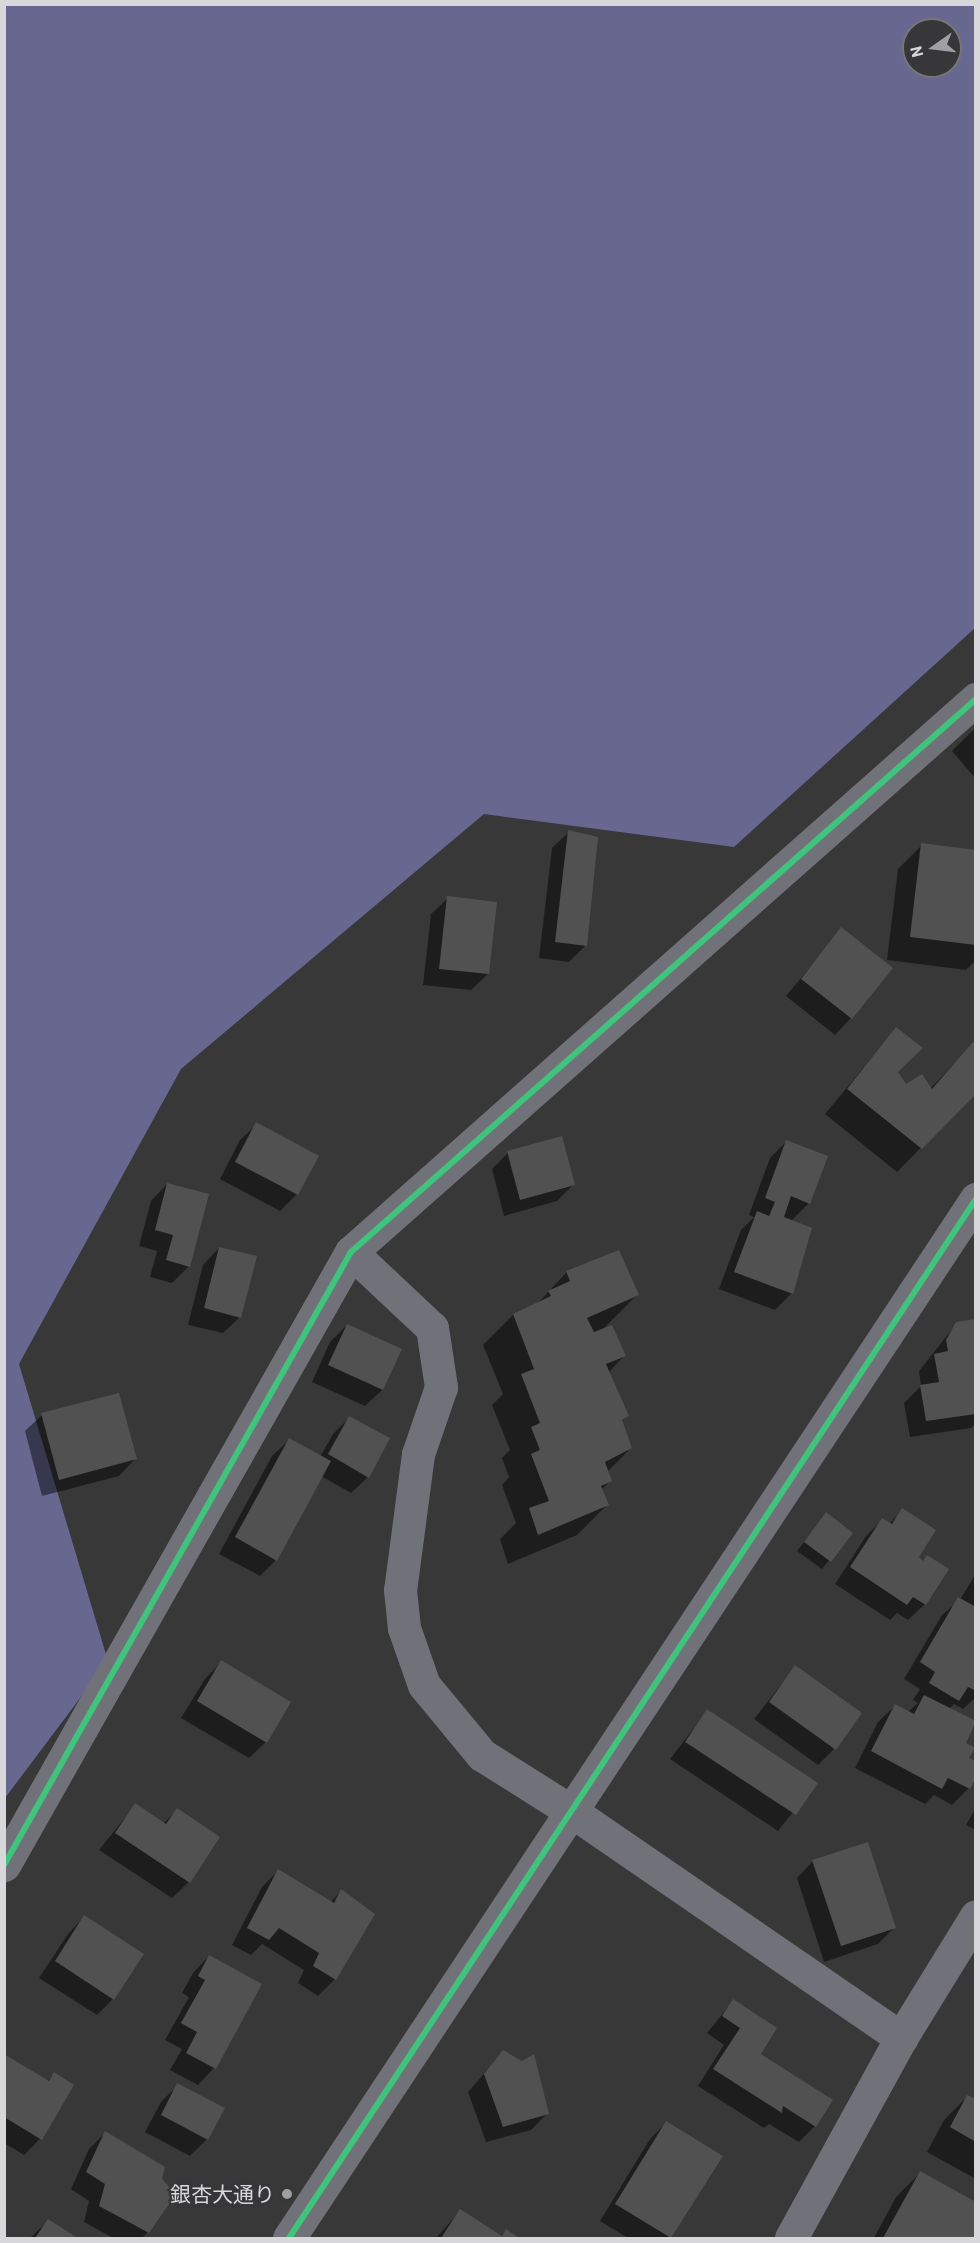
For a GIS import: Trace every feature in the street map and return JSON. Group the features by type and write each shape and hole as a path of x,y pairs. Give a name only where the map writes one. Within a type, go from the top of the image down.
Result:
{"street":[{"path":"4,1865 351,1252 975,699"},
{"path":"289,2238 975,1198"},
{"path":"351,1252 432,1328 441,1387 418,1454 400,1590 404,1628 424,1685 482,1755 571,1811 902,2038"},
{"path":"791,2238 902,2038 975,1916"}],"shaded area":[{"path":"5,5 975,5 975,628 734,847 484,814 181,1069 19,1364 108,1661 5,1798"}],"building":[{"path":"568,830 598,837 587,946 555,942"},
{"path":"921,843 976,850 976,945 910,937"},
{"path":"447,896 497,902 489,974 439,969"},
{"path":"841,927 893,968 852,1019 801,979"},
{"path":"896,1027 923,1048 898,1072 906,1084 922,1074 932,1089 973,1042 976,1044 976,1094 922,1149 847,1089"},
{"path":"256,1122 319,1156 298,1195 235,1162"},
{"path":"562,1136 575,1185 520,1200 507,1151"},
{"path":"786,1140 828,1156 810,1204 791,1196 784,1217 812,1228 793,1294 734,1272 757,1211 769,1216 775,1202 765,1198"},
{"path":"167,1183 209,1194 190,1267 166,1260 173,1235 155,1230"},
{"path":"219,1247 257,1256 241,1318 204,1308"},
{"path":"619,1250 639,1295 587,1318 594,1332 612,1325 626,1356 606,1364 629,1416 622,1420 632,1448 605,1462 612,1481 601,1486 609,1505 538,1535 529,1508 549,1501 531,1454 540,1450 531,1427 540,1423 521,1374 534,1369 513,1314 551,1296 548,1291 570,1281 566,1271"},
{"path":"976,1319 976,1414 926,1421 920,1385 939,1382 934,1354 948,1351 946,1340 956,1322"},
{"path":"347,1324 402,1349 383,1390 328,1365"},
{"path":"119,1393 137,1459 59,1480 41,1413"},
{"path":"349,1416 390,1438 369,1478 328,1454"},
{"path":"289,1438 331,1461 277,1561 235,1537"},
{"path":"902,1508 936,1530 919,1557 923,1561 927,1555 949,1569 926,1605 913,1597 907,1605 850,1567 882,1518 892,1524"},
{"path":"826,1512 853,1533 831,1562 804,1542"},
{"path":"958,1597 976,1607 976,1691 968,1687 959,1701 929,1683 935,1672 920,1662"},
{"path":"221,1660 291,1702 267,1743 197,1701"},
{"path":"795,1665 862,1713 836,1750 769,1702"},
{"path":"924,1695 976,1721 966,1743 975,1748 969,1758 976,1761 976,1778 970,1789 948,1778 942,1789 871,1751 895,1704 914,1714"},
{"path":"707,1709 818,1783 796,1815 685,1742"},
{"path":"135,1803 166,1824 177,1808 220,1837 190,1883 115,1833"},
{"path":"868,1842 896,1928 841,1946 812,1860"},
{"path":"278,1869 334,1903 341,1889 375,1914 336,1980 313,1966 319,1953 279,1928 269,1940 247,1928"},
{"path":"84,1915 144,1954 114,2000 55,1961"},
{"path":"209,1955 262,1984 216,2069 186,2053 197,2032 181,2023 205,1980 198,1976"},
{"path":"733,1999 777,2028 761,2054 833,2100 816,2127 783,2106 782,2113 713,2069 740,2028 722,2016"},
{"path":"503,2050 522,2061 534,2054 549,2114 503,2127 484,2074"},
{"path":"4,2054 49,2081 54,2072 74,2085 42,2140 4,2117"},
{"path":"177,2083 225,2108 208,2140 161,2115"},
{"path":"967,2095 976,2099 976,2142 950,2127"},
{"path":"666,2121 723,2156 671,2238 615,2204"},
{"path":"105,2131 165,2167 162,2179 176,2194 149,2233 99,2206 105,2184 86,2172"},
{"path":"920,2171 976,2202 976,2238 883,2238"},
{"path":"460,2209 502,2236 506,2229 519,2238 441,2238"},
{"path":"48,2219 76,2237 35,2238"}],"cycle path":[{"path":"4,1865 351,1252 976,699"},
{"path":"289,2238 976,1199"}],"place":[{"name":"銀杏大通り","path":"287,2194"}]}
